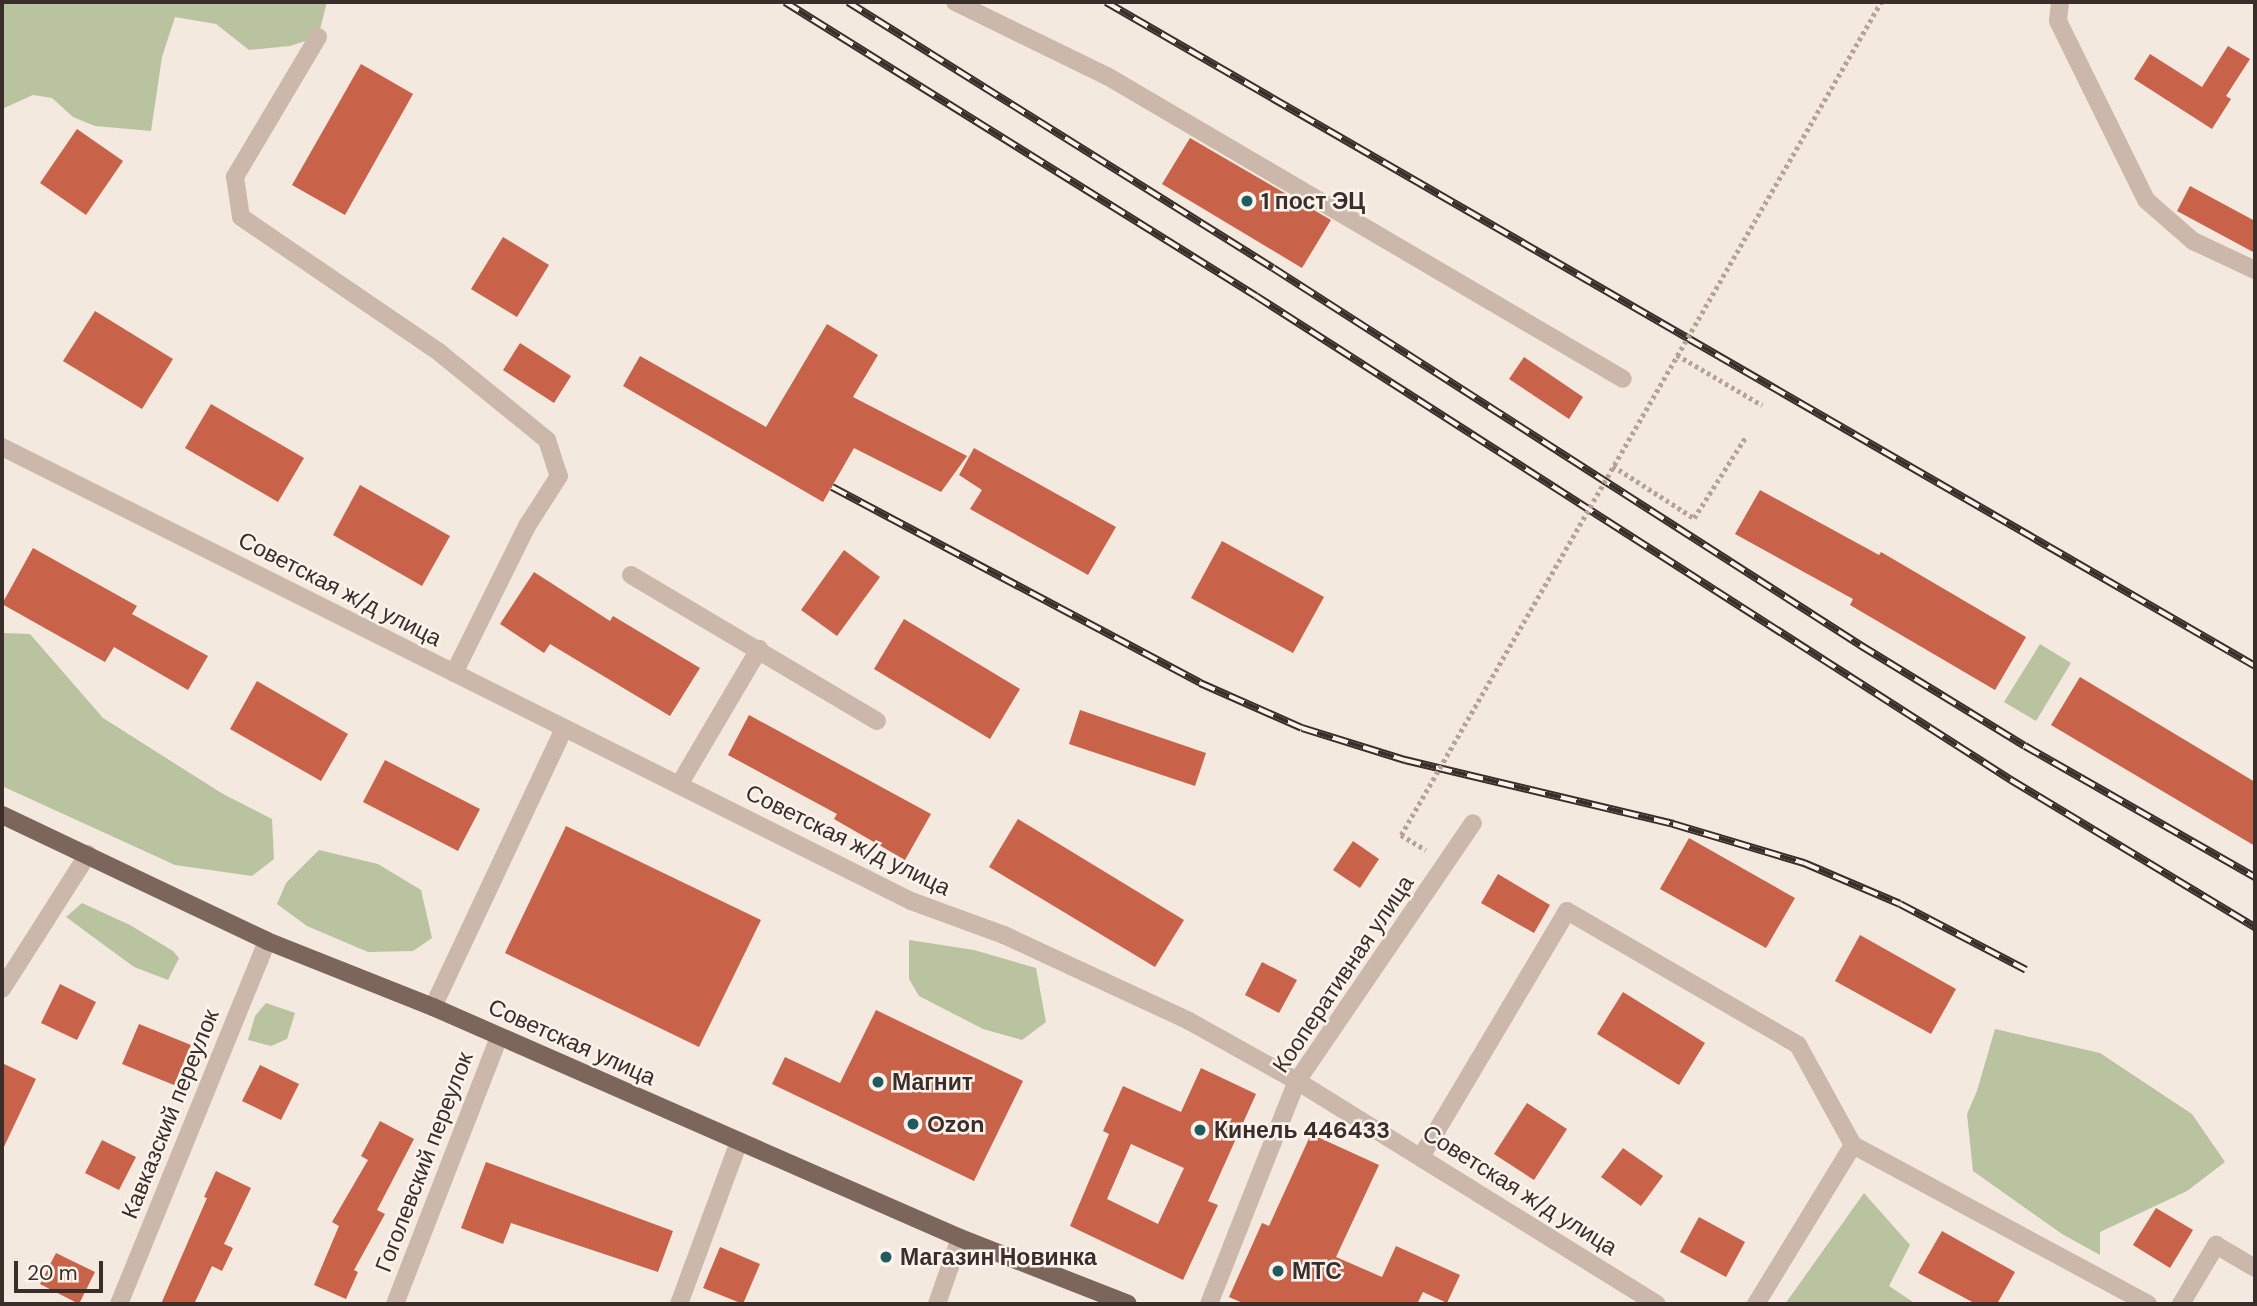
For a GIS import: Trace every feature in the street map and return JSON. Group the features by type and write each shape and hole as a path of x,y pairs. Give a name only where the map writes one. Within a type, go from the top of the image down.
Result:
{"main road":[{"name":"Советская улица","path":"2,815 267,941 433,1007 960,1238 1128,1304"}],"street":[{"path":"955,2 1107,76 1623,379"},
{"path":"2060,2 2058,21 2146,200 2193,241 2255,270"},
{"path":"317,37 235,177 241,217 440,353 537,431 547,440 559,475 527,526 454,673"},
{"name":"Советская ж/д улица","path":"2,447 911,901 1004,935 1189,1021 1297,1081 1657,1304"},
{"path":"631,575 877,721"},
{"path":"679,785 759,649"},
{"path":"433,1007 564,728"},
{"name":"Кооперативная улица","path":"1209,1304 1297,1081 1438,861 1473,823"},
{"path":"2,989 88,854"},
{"path":"1421,1157 1567,911 1798,1045 1853,1145 2148,1304"},
{"name":"Кавказский переулок","path":"119,1304 267,941"},
{"name":"Гоголевский переулок","path":"396,1304 499,1037"},
{"path":"679,1304 739,1142"},
{"path":"1756,1304 1853,1145"},
{"path":"937,1304 960,1238"},
{"path":"2181,1304 2216,1245 2255,1268"}],"path":[{"path":"1438,861 1401,835 1881,2"},
{"path":"1677,355 1762,405"},
{"path":"1613,466 1694,518 1745,438"}],"green space":[{"path":"2,2 327,2 318,37 290,46 249,50 216,24 175,17 162,57 151,131 95,126 73,117 52,98 33,95 2,109"},
{"path":"2,633 30,634 103,718 223,794 272,819 274,859 252,876 175,865 2,786"},
{"path":"2040,644 2071,663 2036,721 2004,702"},
{"path":"319,850 378,864 421,890 432,938 413,951 368,952 307,926 277,904 286,883"},
{"path":"82,903 130,925 173,951 179,958 168,980 134,967 66,917"},
{"path":"909,940 974,950 1036,968 1046,1022 1022,1040 983,1029 919,996 909,979"},
{"path":"266,1003 295,1013 287,1039 271,1046 248,1040 255,1016"},
{"path":"1995,1029 2100,1053 2192,1114 2225,1162 2187,1191 2100,1232 2100,1255 2062,1234 1973,1171 1967,1114 1977,1091"},
{"path":"1864,1193 1910,1245 1889,1286 1916,1304 1785,1304"}],"building":[{"path":"2228,46 2250,59 2226,96 2231,99 2212,129 2134,79 2150,54 2202,87"},
{"path":"361,64 413,94 345,215 292,185"},
{"path":"77,129 123,161 86,215 40,183"},
{"name":"1 пост ЭЦ","path":"1190,138 1331,220 1302,268 1162,184"},
{"path":"2190,186 2255,221 2255,253 2177,211"},
{"path":"503,237 549,265 517,317 471,289"},
{"path":"95,311 173,359 142,409 63,361"},
{"path":"827,324 878,355 853,397 967,456 941,492 854,448 823,502 623,386 640,356 766,427"},
{"path":"520,343 571,376 554,403 503,370"},
{"path":"1524,357 1583,397 1569,419 1509,379"},
{"path":"211,404 304,458 278,502 185,448"},
{"path":"974,448 1116,527 1088,575 970,509 982,490 959,475"},
{"path":"360,485 450,536 422,586 333,535"},
{"path":"1760,490 1879,555 1881,552 2026,637 1995,690 1850,605 1853,599 1735,534"},
{"path":"1222,541 1324,597 1293,653 1191,598"},
{"path":"33,548 137,606 132,614 208,656 188,690 114,647 105,662 2,604"},
{"path":"844,550 880,577 837,636 801,610"},
{"path":"534,572 610,621 613,616 700,668 670,716 550,644 544,653 500,624"},
{"path":"904,619 1020,689 990,739 874,669"},
{"path":"2080,677 2255,782 2255,846 2051,725"},
{"path":"257,681 348,734 321,781 230,729"},
{"path":"1080,710 1206,753 1195,786 1069,744"},
{"path":"749,715 931,814 905,860 834,819 837,814 728,755"},
{"path":"385,760 480,809 458,851 363,802"},
{"path":"1018,819 1184,920 1155,967 989,867"},
{"path":"566,826 761,920 699,1047 505,953"},
{"path":"1689,838 1795,898 1766,948 1660,889"},
{"path":"1353,841 1379,859 1360,888 1333,870"},
{"path":"1498,874 1550,905 1534,933 1481,903"},
{"path":"1860,935 1956,989 1931,1034 1835,981"},
{"path":"1262,962 1297,980 1279,1013 1245,995"},
{"path":"60,984 96,1002 77,1040 41,1023"},
{"path":"1623,992 1705,1043 1679,1085 1597,1034"},
{"path":"876,1010 1023,1081 974,1181 772,1084 785,1057 840,1083"},
{"path":"139,1024 191,1045 174,1085 122,1064"},
{"path":"2,1063 36,1079 2,1151"},
{"path":"260,1065 299,1084 281,1120 242,1101"},
{"path":"1201,1068 1256,1094 1208,1201 1218,1205 1183,1280 1070,1226 1109,1134 1103,1131 1123,1086 1181,1112","holes":["1131,1144 1184,1168 1158,1224 1107,1199"]},
{"path":"1527,1103 1567,1129 1534,1180 1494,1154"},
{"path":"380,1121 414,1139 377,1210 385,1214 354,1270 358,1272 346,1299 314,1285 339,1226 332,1222 368,1160 361,1156"},
{"path":"1311,1134 1379,1165 1336,1257 1382,1277 1396,1246 1460,1275 1447,1303 1423,1292 1417,1304 1245,1304 1229,1297 1262,1223 1269,1226"},
{"path":"102,1140 136,1157 119,1190 85,1173"},
{"path":"1623,1148 1663,1176 1641,1206 1601,1177"},
{"path":"486,1162 673,1231 658,1272 511,1223 503,1244 461,1228"},
{"path":"216,1171 251,1188 224,1244 233,1248 222,1271 212,1266 194,1304 161,1304 207,1198 204,1197"},
{"path":"2156,1208 2193,1230 2170,1268 2133,1245"},
{"path":"1699,1217 1745,1242 1726,1277 1680,1252"},
{"path":"1942,1231 2015,1272 1997,1304 1976,1304 1918,1273"},
{"path":"720,1247 760,1264 743,1304 703,1288"},
{"path":"56,1253 95,1272 79,1304 40,1284"}],"railway":[{"path":"785,2 1256,296 2011,780 2255,927"},
{"path":"848,2 1273,268 1860,645 2025,746 2255,877"},
{"path":"1106,2 2255,666"},
{"path":"832,487 1200,683 1302,728 1405,760 1673,824 1804,863 1900,904 2026,970"}],"place":[{"name":"1 пост ЭЦ","path":"1247,201"},
{"name":"Магнит","path":"878,1082"},
{"name":"Ozon","path":"913,1124"},
{"name":"Кинель 446433","path":"1200,1130"},
{"name":"Магазин Новинка","path":"886,1257"},
{"name":"МТС","path":"1278,1271"}]}
